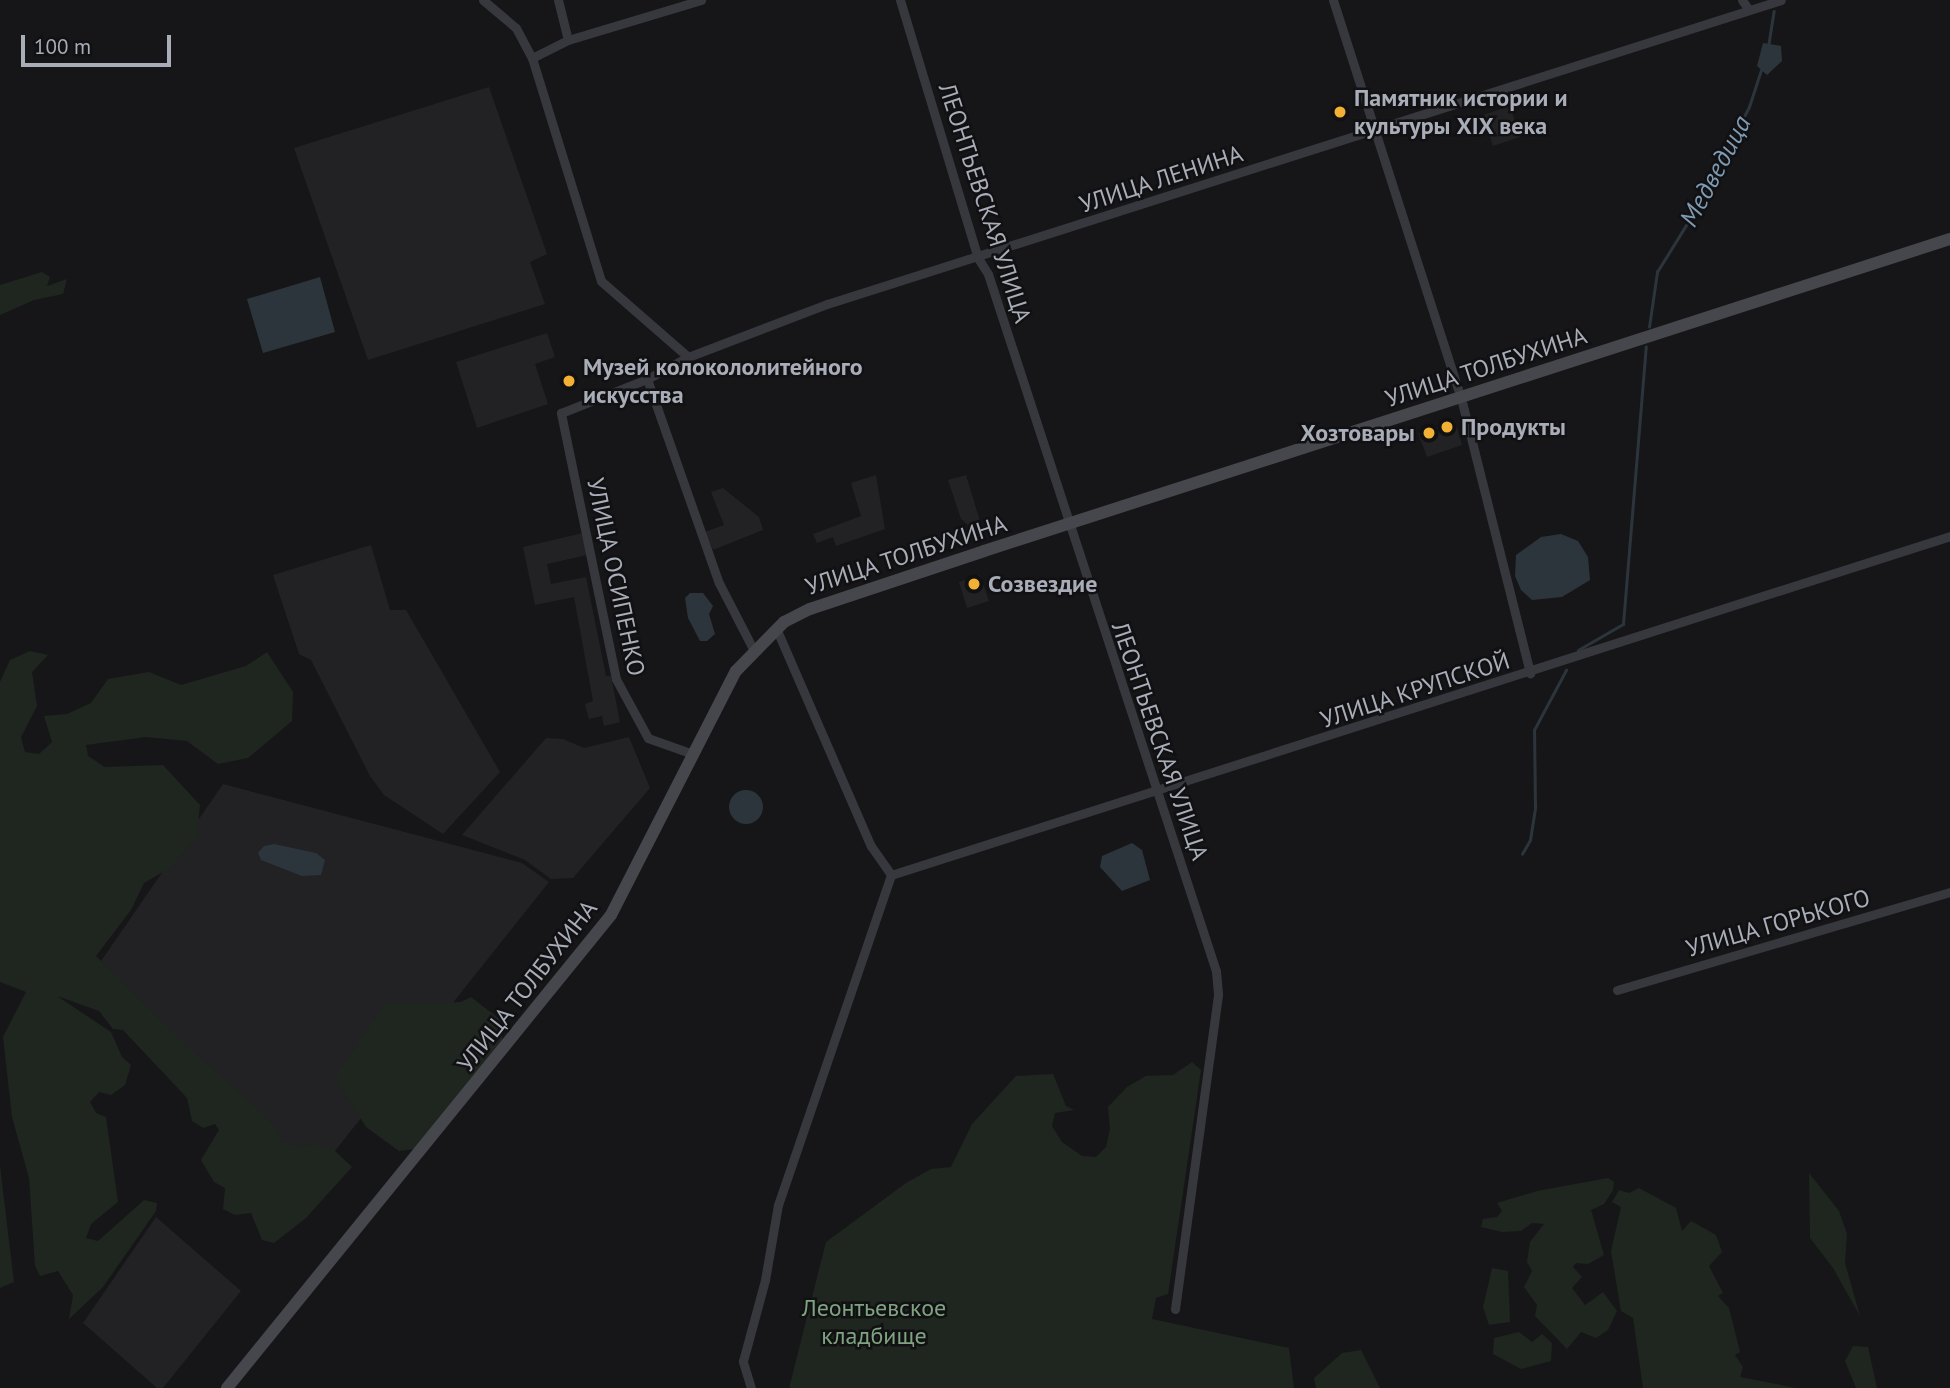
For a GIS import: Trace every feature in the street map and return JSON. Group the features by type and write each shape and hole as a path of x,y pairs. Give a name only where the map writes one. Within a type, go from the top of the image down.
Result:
{"main road":[{"name":"УЛИЦА ТОЛБУХИНА","path":"227,1388 589,945 642,859 736,671 752,649 776,628 810,609 1950,239"}],"street":[{"path":"483,0 516,28 532,58 601,281 688,357"},
{"path":"558,0 568,40"},
{"path":"532,58 568,40 701,0"},
{"name":"ЛЕОНТЬЕВСКАЯ УЛИЦА","path":"901,0 978,258 988,274 1154,790 1216,971 1218,995 1175,1309"},
{"path":"1333,0 1461,398 1530,673"},
{"path":"1742,0 1749,10"},
{"name":"УЛИЦА ЛЕНИНА","path":"561,413 647,379 688,357 827,304 1780,0"},
{"path":"647,379 719,583 752,649"},
{"name":"УЛИЦА ОСИПЕНКО","path":"561,413 623,697 648,738 693,754"},
{"name":"УЛИЦА КРУПСКОЙ","path":"891,875 960,856 1154,790 1530,673 1950,536"},
{"path":"751,1388 743,1362 778,1205 891,875 871,846 776,628"},
{"name":"УЛИЦА ГОРЬКОГО","path":"1617,990 1950,892"}],"shaded area":[{"path":"1763,43 1781,46 1782,61 1767,75 1757,66"},
{"path":"489,87 547,254 530,262 545,304 368,360 294,148"},
{"path":"1510,106 1520,137 1493,146 1483,115"},
{"path":"320,277 335,332 263,353 247,299"},
{"path":"547,333 555,357 535,364 548,404 477,428 456,362"},
{"path":"1455,421 1462,445 1427,457 1418,433"},
{"path":"876,475 885,529 836,546 833,537 817,543 813,534 861,516 851,483"},
{"path":"966,475 980,521 968,525 961,519 948,480"},
{"path":"723,488 759,517 763,530 713,550 705,532 724,525 711,492"},
{"path":"583,533 587,555 547,564 551,584 586,577 606,676 611,676 620,722 604,726 602,716 589,719 585,704 593,701 574,597 535,605 523,547"},
{"path":"1561,534 1578,541 1588,557 1590,580 1562,597 1532,600 1521,590 1515,576 1516,555 1541,537"},
{"path":"371,545 390,610 406,610 500,772 443,834 384,795 370,776 311,660 299,654 273,575"},
{"path":"980,575 989,601 967,608 959,582"},
{"path":"690,593 703,593 713,606 709,614 715,634 707,641 700,641 688,618 685,598"},
{"path":"629,737 650,788 573,878 551,879 525,860 462,835 546,738 563,739 584,748"},
{"path":"223,784 522,863 549,882 311,1181 99,964"},
{"path":"746,790 758,795 763,807 758,819 746,824 734,819 729,807 734,795"},
{"path":"1132,843 1142,850 1150,880 1122,891 1100,867 1102,856"},
{"path":"274,844 316,853 325,860 321,875 302,876 261,860 258,853 264,846"},
{"path":"156,1217 241,1291 163,1388 157,1388 83,1323"}],"green space":[{"path":"42,272 50,277 47,286 67,279 63,294 34,300 0,315 0,285"},
{"path":"30,651 48,655 32,672 37,706 21,737 25,752 39,754 52,742 44,716 67,714 91,703 108,679 149,672 181,685 246,666 267,652 293,692 292,721 248,758 218,764 187,741 146,737 86,745 88,756 105,767 163,765 200,805 197,835 173,866 144,883 131,910 96,956 195,1054 265,1115 282,1140 297,1147 315,1144 334,1150 352,1167 306,1218 274,1243 262,1240 251,1213 235,1215 223,1209 225,1188 214,1182 201,1160 219,1130 215,1124 203,1128 192,1121 187,1098 123,1030 113,1029 99,1011 57,996 111,1032 122,1057 131,1065 125,1085 111,1095 99,1092 90,1102 96,1113 106,1117 118,1202 91,1224 86,1238 98,1241 144,1200 157,1203 156,1211 103,1287 69,1319 73,1295 58,1271 40,1276 35,1266 29,1178 12,1117 3,1037 26,992 0,982 0,682 10,660"},
{"path":"471,997 502,1021 502,1040 415,1149 399,1151 366,1127 335,1077 386,1003 461,1002"},
{"name":"Леонтьевское кладбище","path":"1192,1062 1201,1070 1168,1294 1156,1298 1152,1319 1289,1348 1294,1388 789,1388 826,1242 906,1183 931,1169 951,1167 972,1124 1016,1076 1053,1074 1066,1106 1074,1110 1055,1113 1052,1126 1062,1142 1082,1156 1096,1157 1106,1147 1110,1129 1108,1107 1127,1087 1146,1076 1173,1075"},
{"path":"0,1166 14,1282 0,1288"},
{"path":"1809,1173 1839,1211 1847,1234 1845,1263 1860,1316 1833,1268 1810,1238"},
{"path":"1608,1178 1614,1182 1613,1190 1604,1204 1591,1210 1604,1255 1588,1264 1576,1263 1573,1267 1582,1277 1572,1288 1585,1305 1603,1292 1617,1311 1608,1330 1596,1338 1581,1332 1567,1349 1535,1316 1537,1305 1524,1287 1532,1271 1527,1262 1530,1242 1544,1224 1532,1223 1521,1231 1502,1232 1481,1227 1483,1219 1497,1217 1502,1211 1497,1203 1537,1191"},
{"path":"1639,1188 1676,1208 1682,1231 1691,1221 1716,1235 1722,1252 1709,1266 1723,1293 1718,1296 1729,1308 1740,1352 1735,1355 1743,1367 1740,1377 1796,1388 1643,1388 1633,1318 1621,1311 1611,1251 1621,1207 1612,1202 1619,1190 1629,1193"},
{"path":"1492,1268 1508,1271 1510,1322 1489,1325 1483,1307"},
{"path":"1519,1332 1532,1342 1542,1334 1552,1343 1551,1361 1521,1369 1493,1354 1494,1338"},
{"path":"1853,1346 1868,1347 1877,1388 1856,1388 1845,1361"},
{"path":"1361,1350 1380,1388 1316,1388 1314,1378 1342,1353"}],"waterway":[{"name":"Медведица","path":"1768,47 1774,11"},
{"name":"Медведица","path":"1649,327 1657,272 1693,214 1749,107 1762,67"},
{"name":"Медведица","path":"1578,650 1623,624 1646,347"},
{"name":"Медведица","path":"1522,854 1530,840 1535,807 1534,730 1566,670"}],"place":[{"name":"Памятник истории и культуры XIX века","path":"1340,112"},
{"name":"Музей колокололитейного искусства","path":"569,381"},
{"name":"Продукты","path":"1447,427"},
{"name":"Хозтовары","path":"1429,433"},
{"name":"Созвездие","path":"974,584"}]}
